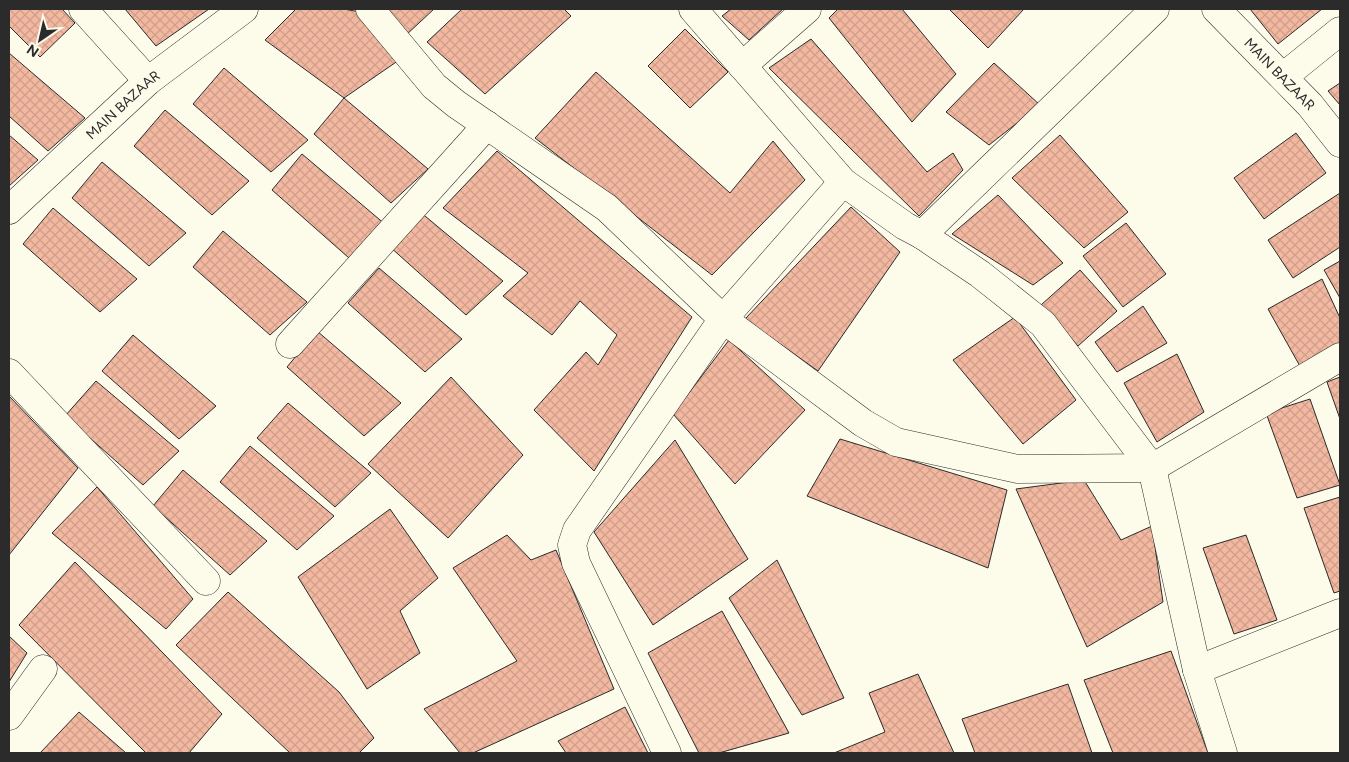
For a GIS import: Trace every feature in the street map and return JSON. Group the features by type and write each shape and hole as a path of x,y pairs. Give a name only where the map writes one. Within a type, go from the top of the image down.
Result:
{"street":[{"path":"83,9 148,82"},
{"name":"MAIN BAZAAR","path":"9,210 148,82 244,9"},
{"path":"370,9 434,86 487,126 607,208 723,319 864,423 896,442 1018,469 1152,468 1340,358"},
{"path":"693,9 843,182 905,226 922,235 980,274 1043,324 1152,468 1197,670 1223,753"},
{"path":"742,66 807,9"},
{"path":"922,235 1155,9"},
{"name":"MAIN BAZAAR","path":"1216,9 1310,104 1340,144"},
{"path":"1282,77 1340,31"},
{"path":"290,344 487,126"},
{"path":"667,753 576,563 572,545 577,530 723,319 843,182"},
{"path":"9,373 206,581"},
{"path":"1197,670 1340,613"},
{"path":"9,716 43,669"}],"building":[{"path":"9,9 62,9 75,23 40,57 9,26"},
{"path":"125,9 209,9 156,46"},
{"path":"296,9 344,9 360,12 402,58 344,98 265,40"},
{"path":"382,9 434,9 405,36"},
{"path":"462,9 564,9 571,16 485,94 427,42"},
{"path":"731,9 783,9 749,40 722,16"},
{"path":"838,9 902,9 956,74 912,122 829,18"},
{"path":"949,9 1024,9 988,48"},
{"path":"1250,9 1322,9 1278,44"},
{"path":"685,29 728,72 690,108 648,66"},
{"path":"811,39 927,172 953,153 963,170 919,216 769,68"},
{"path":"9,53 85,118 48,151 9,116"},
{"path":"994,63 1040,105 989,145 946,112"},
{"path":"224,68 308,140 271,172 193,104"},
{"path":"596,72 730,193 773,141 805,180 712,275 535,138"},
{"path":"1340,83 1340,105 1328,91"},
{"path":"344,98 428,169 391,203 314,134"},
{"path":"165,110 249,181 212,215 134,146"},
{"path":"1296,133 1326,173 1264,219 1234,178"},
{"path":"9,135 38,160 9,186"},
{"path":"1060,135 1128,212 1084,248 1012,178"},
{"path":"497,151 692,317 594,471 534,410 586,352 598,365 617,335 580,301 552,335 503,296 528,273 443,208"},
{"path":"302,154 386,225 349,258 272,190"},
{"path":"102,162 186,233 149,266 72,198"},
{"path":"1340,193 1340,247 1293,278 1268,240"},
{"path":"998,195 1063,263 1033,285 952,234"},
{"path":"851,207 900,252 818,371 745,319"},
{"path":"53,208 137,279 100,312 23,244"},
{"path":"419,211 503,281 466,315 389,246"},
{"path":"1126,223 1166,274 1123,307 1083,256"},
{"path":"223,231 307,302 270,335 193,267"},
{"path":"1340,261 1340,298 1324,270"},
{"path":"379,268 462,339 425,372 348,303"},
{"path":"1080,270 1117,311 1078,346 1041,305"},
{"path":"1322,279 1340,318 1340,343 1301,368 1268,309"},
{"path":"1143,306 1167,343 1117,372 1095,342"},
{"path":"1015,317 1076,400 1023,444 953,360"},
{"path":"317,331 401,403 364,436 287,367"},
{"path":"133,335 216,406 179,439 102,371"},
{"path":"729,340 805,410 735,484 673,414"},
{"path":"1177,354 1204,412 1157,442 1124,383"},
{"path":"451,377 523,455 448,538 368,464"},
{"path":"1340,377 1340,419 1327,382"},
{"path":"96,381 179,451 143,485 65,416"},
{"path":"9,396 78,468 9,555"},
{"path":"1310,399 1340,485 1297,498 1266,413"},
{"path":"288,403 371,473 335,507 257,438"},
{"path":"840,439 1007,490 988,568 807,496"},
{"path":"675,440 748,559 653,625 594,532"},
{"path":"250,446 334,516 297,550 220,482"},
{"path":"183,470 267,541 230,575 153,506"},
{"path":"1084,480 1121,540 1152,526 1163,602 1087,647 1016,489"},
{"path":"97,487 193,599 166,629 52,533"},
{"path":"1340,497 1340,591 1334,593 1304,508"},
{"path":"390,509 438,578 400,611 420,653 367,689 298,577"},
{"path":"507,535 531,560 556,550 614,689 473,753 460,753 424,709 517,661 453,568"},
{"path":"1246,535 1277,620 1234,634 1203,548"},
{"path":"777,560 844,698 802,715 729,598"},
{"path":"75,562 222,714 189,753 146,753 19,625"},
{"path":"228,592 339,692 374,738 359,753 290,753 176,645"},
{"path":"722,611 789,733 719,753 699,753 648,653"},
{"path":"9,636 27,653 9,682"},
{"path":"1171,651 1208,753 1113,753 1084,680"},
{"path":"918,674 954,753 834,753 885,732 869,693"},
{"path":"1068,684 1092,753 975,753 962,719"},
{"path":"625,707 648,753 566,753 558,741"},
{"path":"79,712 126,753 40,753"}]}
